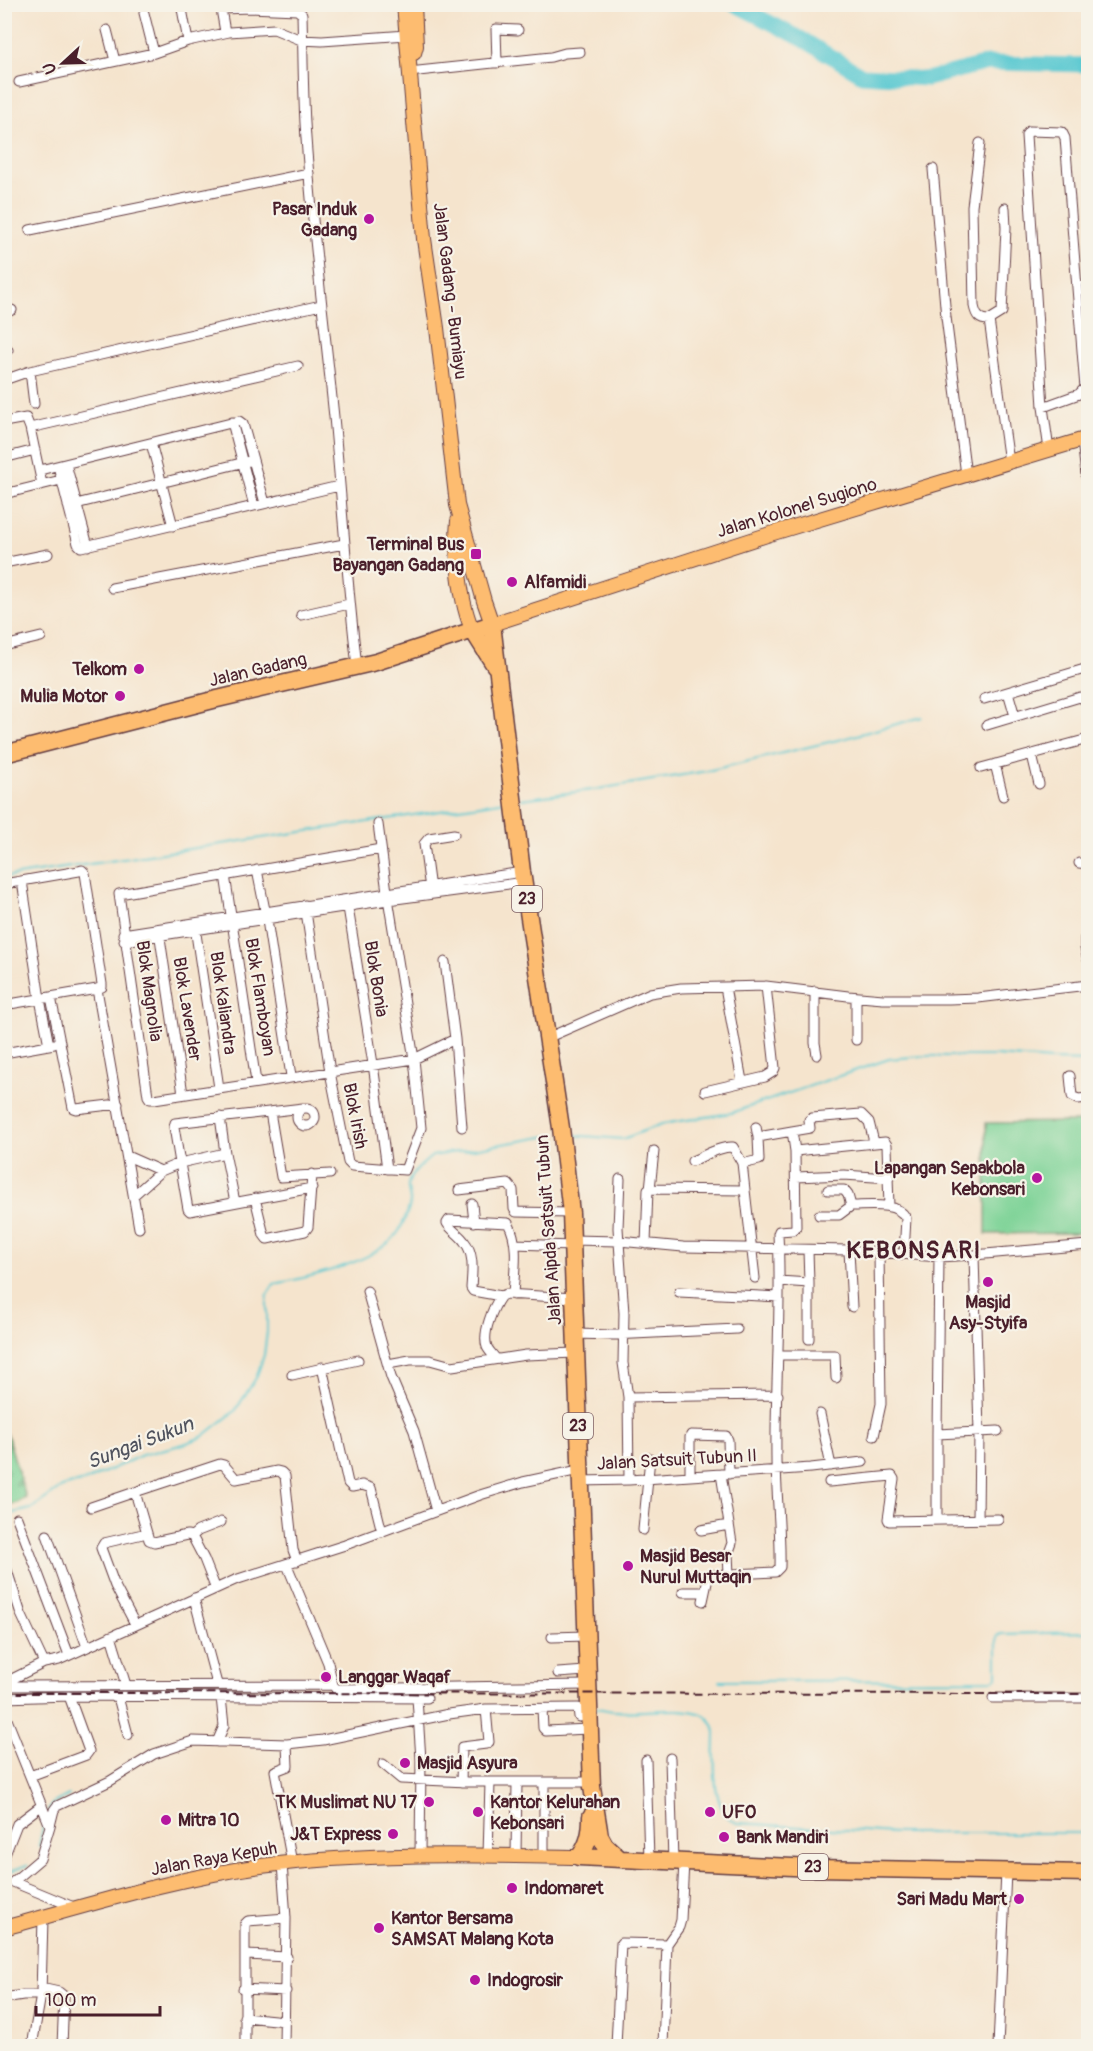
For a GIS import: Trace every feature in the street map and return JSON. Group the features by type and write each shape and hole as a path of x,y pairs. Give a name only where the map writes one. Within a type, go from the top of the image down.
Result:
{"highway":[{"name":"Jalan Gadang","path":"4,754 213,700 357,666 455,638 492,624"},
{"name":"Jalan Aipda Satsuit Tubun","path":"492,624 523,877 564,1147 571,1213 592,1786 600,1836 605,1845 620,1858"},
{"name":"Jalan Aipda Satsuit Tubun","path":"473,631 496,669"},
{"name":"Jalan Aipda Satsuit Tubun","path":"579,1857 587,1846 589,1836 592,1786"},
{"name":"23","path":"579,1857 814,1868 1089,1873"}],"main road":[{"name":"Jalan Gadang - Bumiayu","path":"404,4 416,46 410,71 424,239 459,516 457,542 463,595 467,619 473,631"},
{"name":"Jalan Gadang - Bumiayu","path":"409,28 414,4"},
{"name":"Jalan Kolonel Sugiono","path":"518,616 770,534 1085,439"},
{"name":"Jalan Gadang - Bumiayu","path":"459,516 492,624"},
{"name":"Jalan Gadang","path":"492,624 518,616"},
{"name":"Jalan Raya Kepuh","path":"4,1928 192,1878 287,1864 420,1855 579,1857"}],"street":[{"path":"188,4 182,11 188,41"},
{"path":"225,32 220,7 300,11 302,15 301,40 309,173 334,418 349,604 357,666"},
{"path":"144,13 154,53"},
{"path":"19,82 154,53 188,41 225,32 274,29 301,40 322,41 409,28"},
{"path":"497,63 496,28 518,30"},
{"path":"107,30 115,61"},
{"path":"410,71 580,52"},
{"path":"1046,406 1079,394 1085,388 1065,138 1062,132 1029,131 1026,135 1046,406 1052,449"},
{"path":"980,143 972,206 974,306 975,314 979,318 989,320 993,320 1002,312 1005,208"},
{"path":"933,169 946,317 966,475"},
{"path":"30,230 309,173"},
{"path":"4,380 30,371 321,304"},
{"path":"989,320 1009,462"},
{"path":"30,428 298,366"},
{"path":"30,371 34,404"},
{"path":"4,422 26,418 42,484"},
{"path":"40,470 239,421 243,424 265,503"},
{"path":"232,422 254,506"},
{"path":"1085,439 1088,491"},
{"path":"151,443 173,526"},
{"path":"4,458 35,450"},
{"path":"73,505 253,460"},
{"path":"62,465 73,505 79,546 88,546 339,486"},
{"path":"62,465 61,480 73,505"},
{"path":"4,494 61,480"},
{"path":"112,588 344,544"},
{"path":"4,563 48,554"},
{"path":"301,615 349,604"},
{"path":"4,646 41,637"},
{"path":"984,699 1089,668"},
{"path":"1008,692 1015,716"},
{"path":"987,725 1080,697 1089,702"},
{"path":"981,768 1089,739"},
{"path":"1032,755 1039,784"},
{"path":"994,765 1003,796"},
{"path":"378,824 387,896 414,1059 421,1128 405,1170 387,1168"},
{"path":"430,890 424,844 429,838 454,834"},
{"path":"225,875 381,849"},
{"path":"257,870 291,1077"},
{"path":"4,884 79,871 85,873 102,984 102,987 96,989 4,1005"},
{"name":"Blok Magnolia","path":"183,1094 154,1099 150,1099 148,1095 118,897 122,892 225,875"},
{"name":"Blok Flamboyan","path":"225,875 256,1082"},
{"path":"124,938 523,877"},
{"path":"22,881 49,1045"},
{"name":"Blok Bonia","path":"347,903 387,1168"},
{"path":"305,909 330,1072"},
{"name":"Blok Kaliandra","path":"195,927 219,1088"},
{"name":"Blok Lavender","path":"159,933 183,1094"},
{"path":"1074,939 1087,938 1085,948 1089,960"},
{"path":"445,962 455,1039 462,1127"},
{"path":"547,1038 650,993 681,988 766,986 883,999 978,998 1089,985"},
{"path":"705,1091 765,1077 773,1072 775,1068 766,986"},
{"path":"725,987 742,1082"},
{"path":"96,989 139,1228"},
{"path":"815,991 815,1043 818,1055"},
{"path":"51,997 73,1108 117,1104"},
{"path":"856,997 856,1040"},
{"path":"183,1094 414,1059 455,1039"},
{"path":"4,1053 59,1043"},
{"name":"Blok Irish","path":"330,1072 348,1162 352,1166 387,1168"},
{"path":"1070,1076 1072,1096 1078,1099 1089,1098"},
{"path":"298,1120 299,1112 303,1108"},
{"path":"284,1110 302,1125 308,1125 314,1120 314,1112 309,1108 303,1108 284,1110 270,1112 220,1117 175,1123 188,1209 190,1211 312,1188"},
{"path":"270,1112 284,1193"},
{"path":"742,1164 759,1160 757,1132 809,1128 810,1118 861,1114 870,1122 874,1142"},
{"path":"220,1117 235,1202"},
{"path":"683,1592 704,1597 708,1578 711,1575 775,1572 779,1569 778,1232 793,1230 796,1227 795,1151 792,1131"},
{"path":"795,1151 885,1142 887,1144 889,1207"},
{"path":"692,1161 730,1146 736,1149 742,1164 754,1278"},
{"path":"646,1244 646,1192 650,1189 654,1151"},
{"path":"134,1195 161,1171 180,1163 225,1153"},
{"path":"127,1156 161,1171"},
{"path":"255,1198 264,1235 269,1239 307,1229 312,1174"},
{"path":"281,1177 330,1174"},
{"path":"795,1177 844,1175 889,1178"},
{"path":"620,1179 619,1241 624,1313 623,1363 628,1397 629,1480"},
{"path":"459,1190 508,1184 513,1190 516,1212 571,1213"},
{"path":"650,1189 745,1190"},
{"path":"828,1190 843,1189 848,1195 851,1206"},
{"path":"472,1204 474,1222"},
{"path":"819,1215 839,1215 851,1206 889,1207 901,1210 906,1218 904,1254"},
{"path":"513,1295 515,1244 508,1223 449,1220 447,1223 449,1226 465,1241 472,1253 471,1288 473,1291 501,1296 574,1298"},
{"path":"515,1244 619,1241 683,1247 849,1250 939,1257 1089,1245"},
{"path":"808,1250 809,1339"},
{"path":"849,1250 852,1307"},
{"path":"874,1436 881,1404 879,1252"},
{"path":"974,1255 979,1432 978,1519"},
{"path":"937,1520 939,1257"},
{"path":"779,1281 809,1283"},
{"path":"367,1291 393,1382 414,1431 436,1511"},
{"path":"679,1292 779,1297"},
{"path":"496,1359 488,1348 485,1338 492,1314 501,1296"},
{"path":"575,1334 737,1329"},
{"path":"388,1364 410,1360 430,1360 452,1366 552,1353 575,1353"},
{"path":"779,1355 836,1355 836,1378"},
{"path":"292,1375 358,1360"},
{"path":"322,1367 348,1483 352,1487 363,1485 371,1488 382,1532"},
{"path":"628,1397 778,1395"},
{"path":"820,1414 831,1466"},
{"path":"937,1434 998,1431"},
{"path":"690,1476 690,1437 693,1435 726,1436 728,1440 725,1474 732,1543 728,1554 729,1574"},
{"path":"643,1530 650,1458"},
{"name":"Jalan Satsuit Tubun II","path":"4,1684 44,1663 58,1660 215,1587 382,1532 480,1494 523,1482 579,1476 647,1479 777,1471 862,1462"},
{"path":"91,1507 220,1464 224,1465 236,1479 281,1472 285,1476 293,1550 292,1563 336,1689 587,1678"},
{"path":"829,1482 892,1476 894,1479 888,1520 998,1520"},
{"path":"135,1492 147,1533 150,1540 154,1542 192,1536 221,1521"},
{"path":"17,1518 69,1655"},
{"path":"701,1530 729,1525"},
{"path":"135,1624 116,1586 101,1548 104,1543 147,1533"},
{"path":"47,1535 87,1647"},
{"path":"192,1536 215,1587"},
{"path":"4,1561 17,1595 21,1614 44,1663"},
{"path":"194,1598 217,1684"},
{"path":"111,1636 126,1685"},
{"path":"552,1637 586,1636"},
{"path":"558,1673 587,1678"},
{"path":"4,1684 333,1685"},
{"path":"30,1776 88,1754 69,1696"},
{"path":"4,1698 69,1696 422,1698 419,1718 420,1855"},
{"path":"118,1697 128,1735"},
{"path":"218,1739 224,1726 221,1697"},
{"path":"993,1698 1089,1698"},
{"path":"542,1708 543,1728 546,1731 588,1717"},
{"path":"4,1857 17,1824 46,1815 57,1806 110,1782 154,1754 193,1741 218,1739 287,1744 323,1740 419,1718 486,1709 578,1708 579,1717 588,1717"},
{"path":"462,1782 462,1747 489,1742 486,1709"},
{"path":"4,1712 46,1815 40,1859 7,1878"},
{"path":"284,2046 287,1864 275,1771 288,1766 287,1744"},
{"path":"663,2046 668,1944 681,1920 670,1758"},
{"path":"646,1760 649,1860"},
{"path":"383,1764 398,1778 420,1781 544,1782 592,1786"},
{"path":"488,1856 490,1782"},
{"path":"516,1856 517,1782"},
{"path":"544,1782 544,1856"},
{"path":"998,2046 1006,1872"},
{"path":"7,1878 76,1908"},
{"path":"32,2046 41,1991 43,1918"},
{"path":"245,2046 244,1924 286,1918"},
{"path":"616,2046 621,1943 668,1944"},
{"path":"245,1955 286,1957"},
{"path":"243,1989 286,1991"},
{"path":"4,1998 41,1991 59,1992 64,1996 62,2046"},
{"path":"244,2017 285,2021"}],"green space":[{"name":"Lapangan Sepakbola Kebonsari","path":"1088,1122 1088,1233 986,1234 986,1123"},
{"path":"7,1434 26,1498 17,1503 5,1505 4,1435"}],"waterway":[{"path":"734,4 802,39 862,75 927,79 987,63 1088,65"},
{"path":"521,799 707,771 846,738 922,717"},
{"path":"4,877 506,801"},
{"path":"569,1135 623,1139 662,1124 731,1113 889,1059 923,1056 996,1056 1088,1061"},
{"name":"Sungai Sukun","path":"4,1518 13,1513 31,1509 62,1487 88,1480 142,1455 202,1437 235,1411 256,1378 264,1355 267,1332 267,1295 274,1284 326,1272 381,1248 394,1237 406,1217 410,1203 408,1187 411,1177 432,1156 555,1135"},
{"path":"719,1681 994,1680 997,1677 997,1636 1001,1634 1088,1632"},
{"path":"597,1708 626,1712 682,1710 707,1717 713,1724 715,1732 718,1797 722,1808 738,1823 895,1833 1088,1833"},
{"path":"167,1745 190,1737"},
{"path":"48,1811 52,1804 69,1795"},
{"path":"39,1846 44,1822"},
{"path":"4,1874 27,1865"}],"railway":[{"path":"4,1693 1088,1694"}],"place":[{"name":"Pasar Induk Gadang","path":"369,219"},
{"name":"Terminal Bus Bayangan Gadang","path":"476,554"},
{"name":"Alfamidi","path":"512,582"},
{"name":"Telkom","path":"139,669"},
{"name":"Mulia Motor","path":"120,696"},
{"name":"Lapangan Sepakbola Kebonsari","path":"1037,1178"},
{"name":"Masjid Asy-Styifa","path":"988,1282"},
{"name":"Masjid Besar Nurul Muttaqin","path":"628,1566"},
{"name":"Langgar Waqaf","path":"326,1677"},
{"name":"Masjid Asyura","path":"405,1763"},
{"name":"TK Muslimat NU 17","path":"429,1802"},
{"name":"Kantor Kelurahan Kebonsari","path":"478,1812"},
{"name":"UFO","path":"710,1812"},
{"name":"Mitra 10","path":"166,1820"},
{"name":"J&T Express","path":"393,1834"},
{"name":"Bank Mandiri","path":"724,1837"},
{"name":"Indomaret","path":"512,1888"},
{"name":"Sari Madu Mart","path":"1019,1899"},
{"name":"Kantor Bersama SAMSAT Malang Kota","path":"379,1928"},
{"name":"Indogrosir","path":"475,1980"}],"district":[{"name":"KEBONSARI","path":"914,1250"}]}
